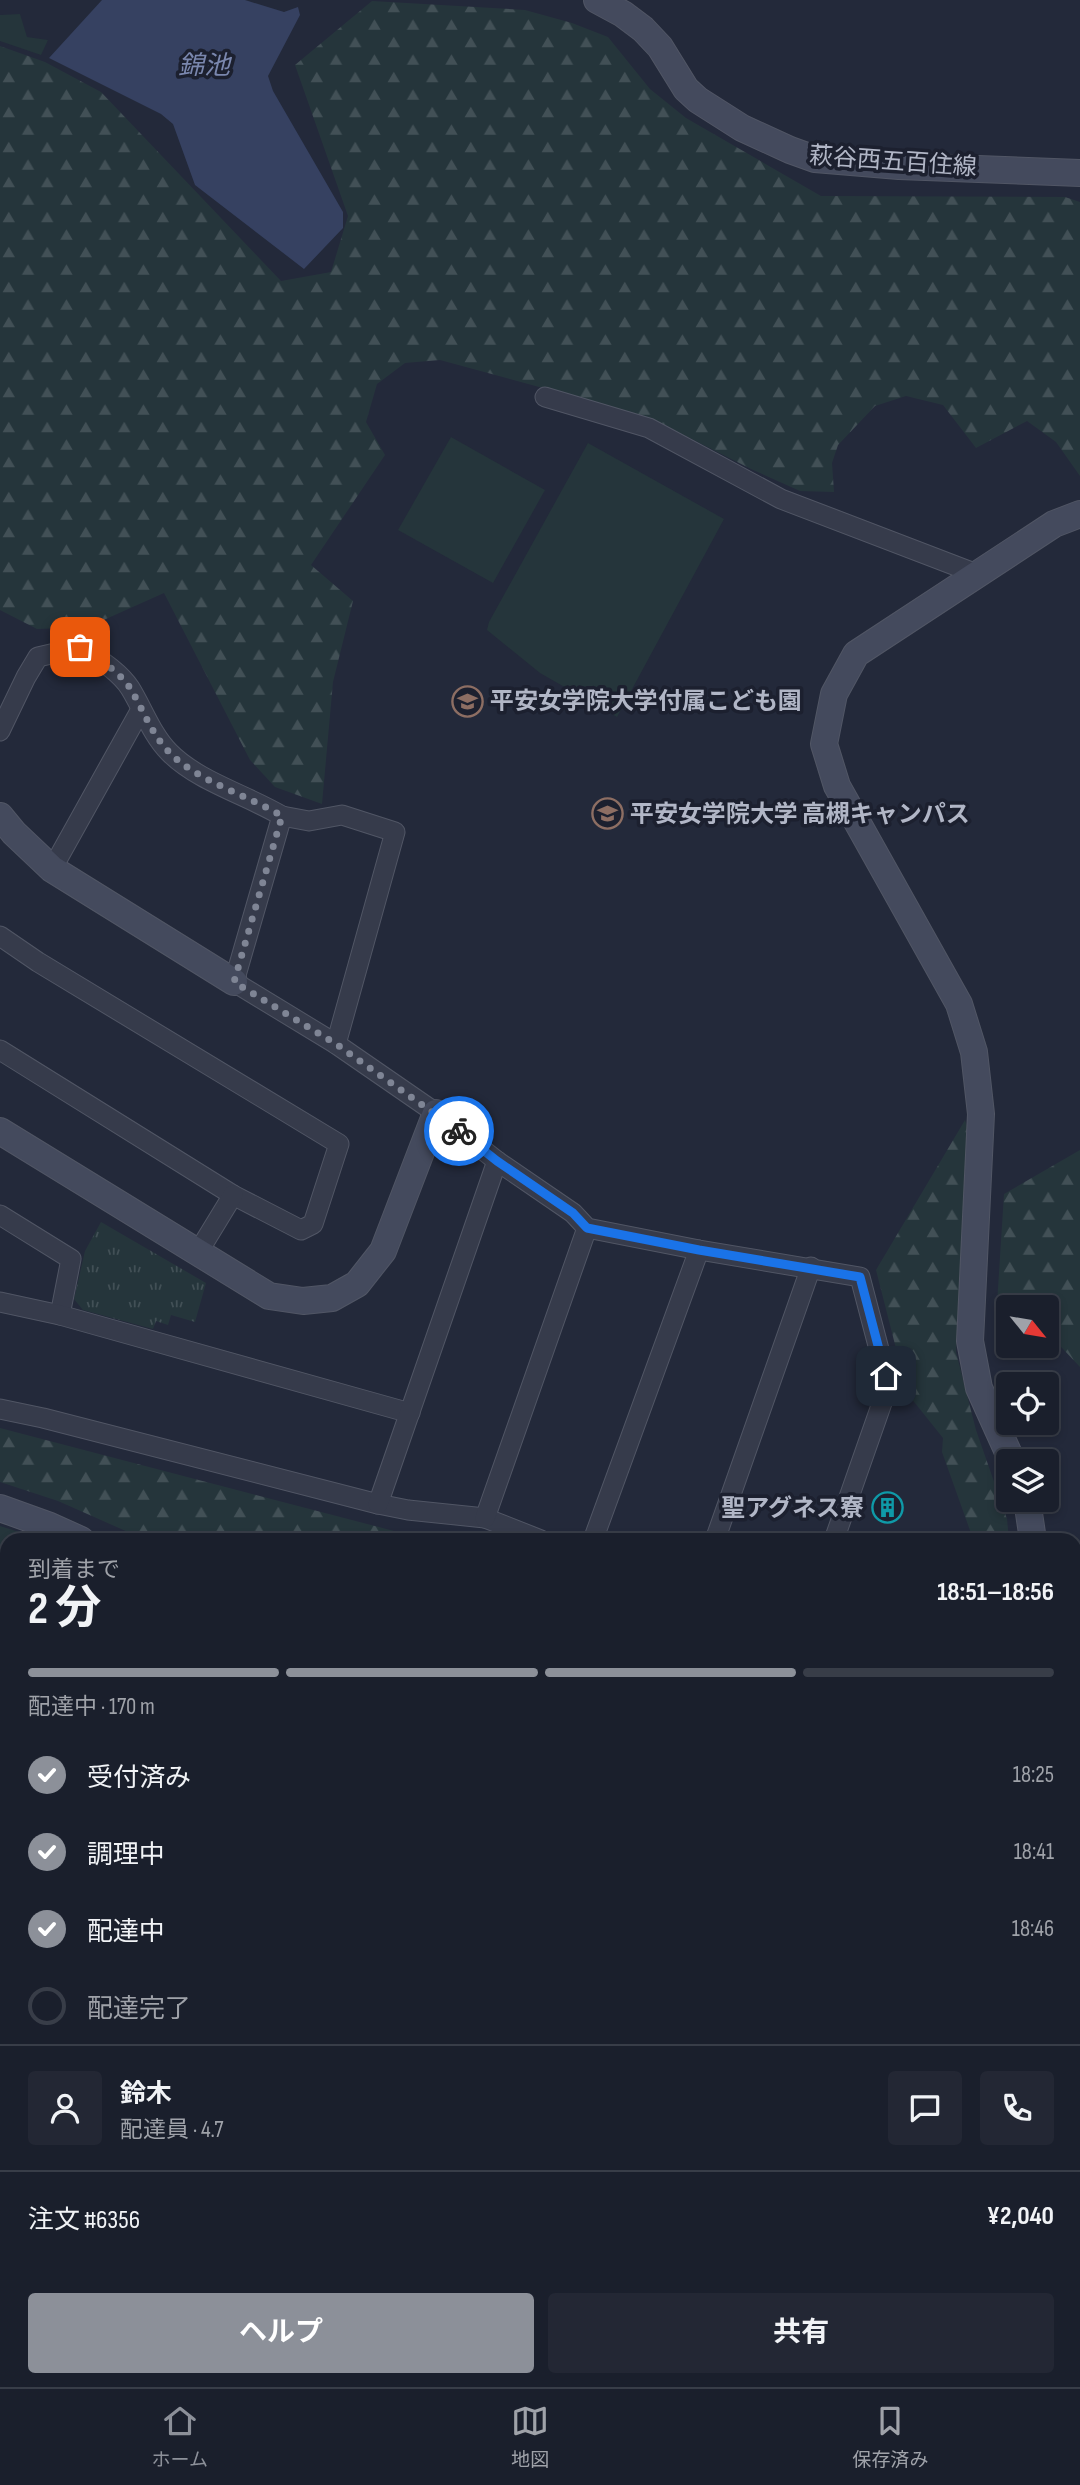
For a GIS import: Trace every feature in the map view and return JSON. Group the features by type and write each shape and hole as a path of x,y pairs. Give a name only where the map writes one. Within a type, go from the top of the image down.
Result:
{"street":[{"name":"萩谷西五百住線","path":"597,0 643,29 660,47 686,89 698,100 742,128 815,159 899,166 1080,173"},
{"path":"545,397 649,428 780,499 977,575"},
{"path":"1007,1449 979,1388 970,1341 981,1114 974,1052 959,1004 837,786 824,744 834,694 856,654 1054,524 1080,514"},
{"path":"0,731 38,657 80,647 106,664 129,686 140,711 169,752 211,782 257,801 282,816 309,821 342,815 395,832 336,1044"},
{"path":"52,869 140,711"},
{"path":"0,816 52,869 336,1044 573,1213 587,1228 860,1277 886,1376 883,1400 836,1533"},
{"path":"234,982 282,816"},
{"path":"0,936 38,962 338,1144 313,1224 302,1230 233,1195 0,1050"},
{"path":"0,1131 269,1296 303,1301 332,1298 357,1284 383,1251 436,1113"},
{"path":"378,1504 497,1161"},
{"path":"197,1254 233,1195"},
{"path":"0,1215 71,1259 60,1315"},
{"path":"485,1518 587,1228"},
{"path":"596,1533 699,1250"},
{"path":"717,1533 811,1267"},
{"path":"0,1302 60,1315 410,1413"},
{"path":"0,1409 378,1504 485,1518 523,1533"},
{"path":"0,1507 64,1533"},
{"path":"1029,1512 1032,1533"}],"green space":[{"path":"372,1 525,10 572,23 608,37 650,89 686,118 821,196 1065,197 1080,202 1080,476 1056,442 1027,421 976,448 943,405 906,396 875,406 838,445 832,463 834,492 800,491 654,420 440,360 405,363 377,384 366,422 385,455 311,565 353,601 333,682 322,804 275,787 250,760 164,593 88,627 37,629 0,610 0,46 45,62 101,92 281,281 331,272 348,216 295,65"},
{"path":"20,14 27,37 48,40 41,55 0,41 0,15"},
{"path":"451,437 545,490 493,583 398,530"},
{"path":"588,443 724,519 617,717 540,673 487,630"},
{"path":"965,1120 968,1129 956,1352 976,1430 996,1487 996,1512 1005,1512 1008,1533 971,1533 942,1452 943,1438 903,1388 902,1372 876,1270"},
{"path":"1080,1150 1080,1367 1059,1345 1059,1295 998,1295 1004,1194"},
{"path":"101,1222 206,1283 195,1322 171,1315 168,1325 156,1321 153,1329 83,1310 74,1299 85,1251"},
{"path":"0,1428 394,1531 410,1533 130,1533 58,1501 0,1482"},
{"path":"0,1526 22,1533 0,1533"}],"water":[{"name":"錦池","path":"102,0 245,0 284,12 298,7 300,15 268,76 273,91 343,212 343,228 304,269 195,185 173,124 161,114 49,58"}],"way so far":[{"path":"80,647 106,664 129,686 140,711 169,752 211,782 257,801 282,816 234,982 336,1044 459,1131"}],"place":[{"name":"平安女学院大学付属こども園","path":"467,701"},
{"name":"平安女学院大学 高槻キャンパス","path":"607,814"},
{"name":"聖アグネス寮","path":"887,1508"}],"route":[{"path":"459,1131 497,1161 573,1213 587,1228 860,1277 886,1376"}]}
